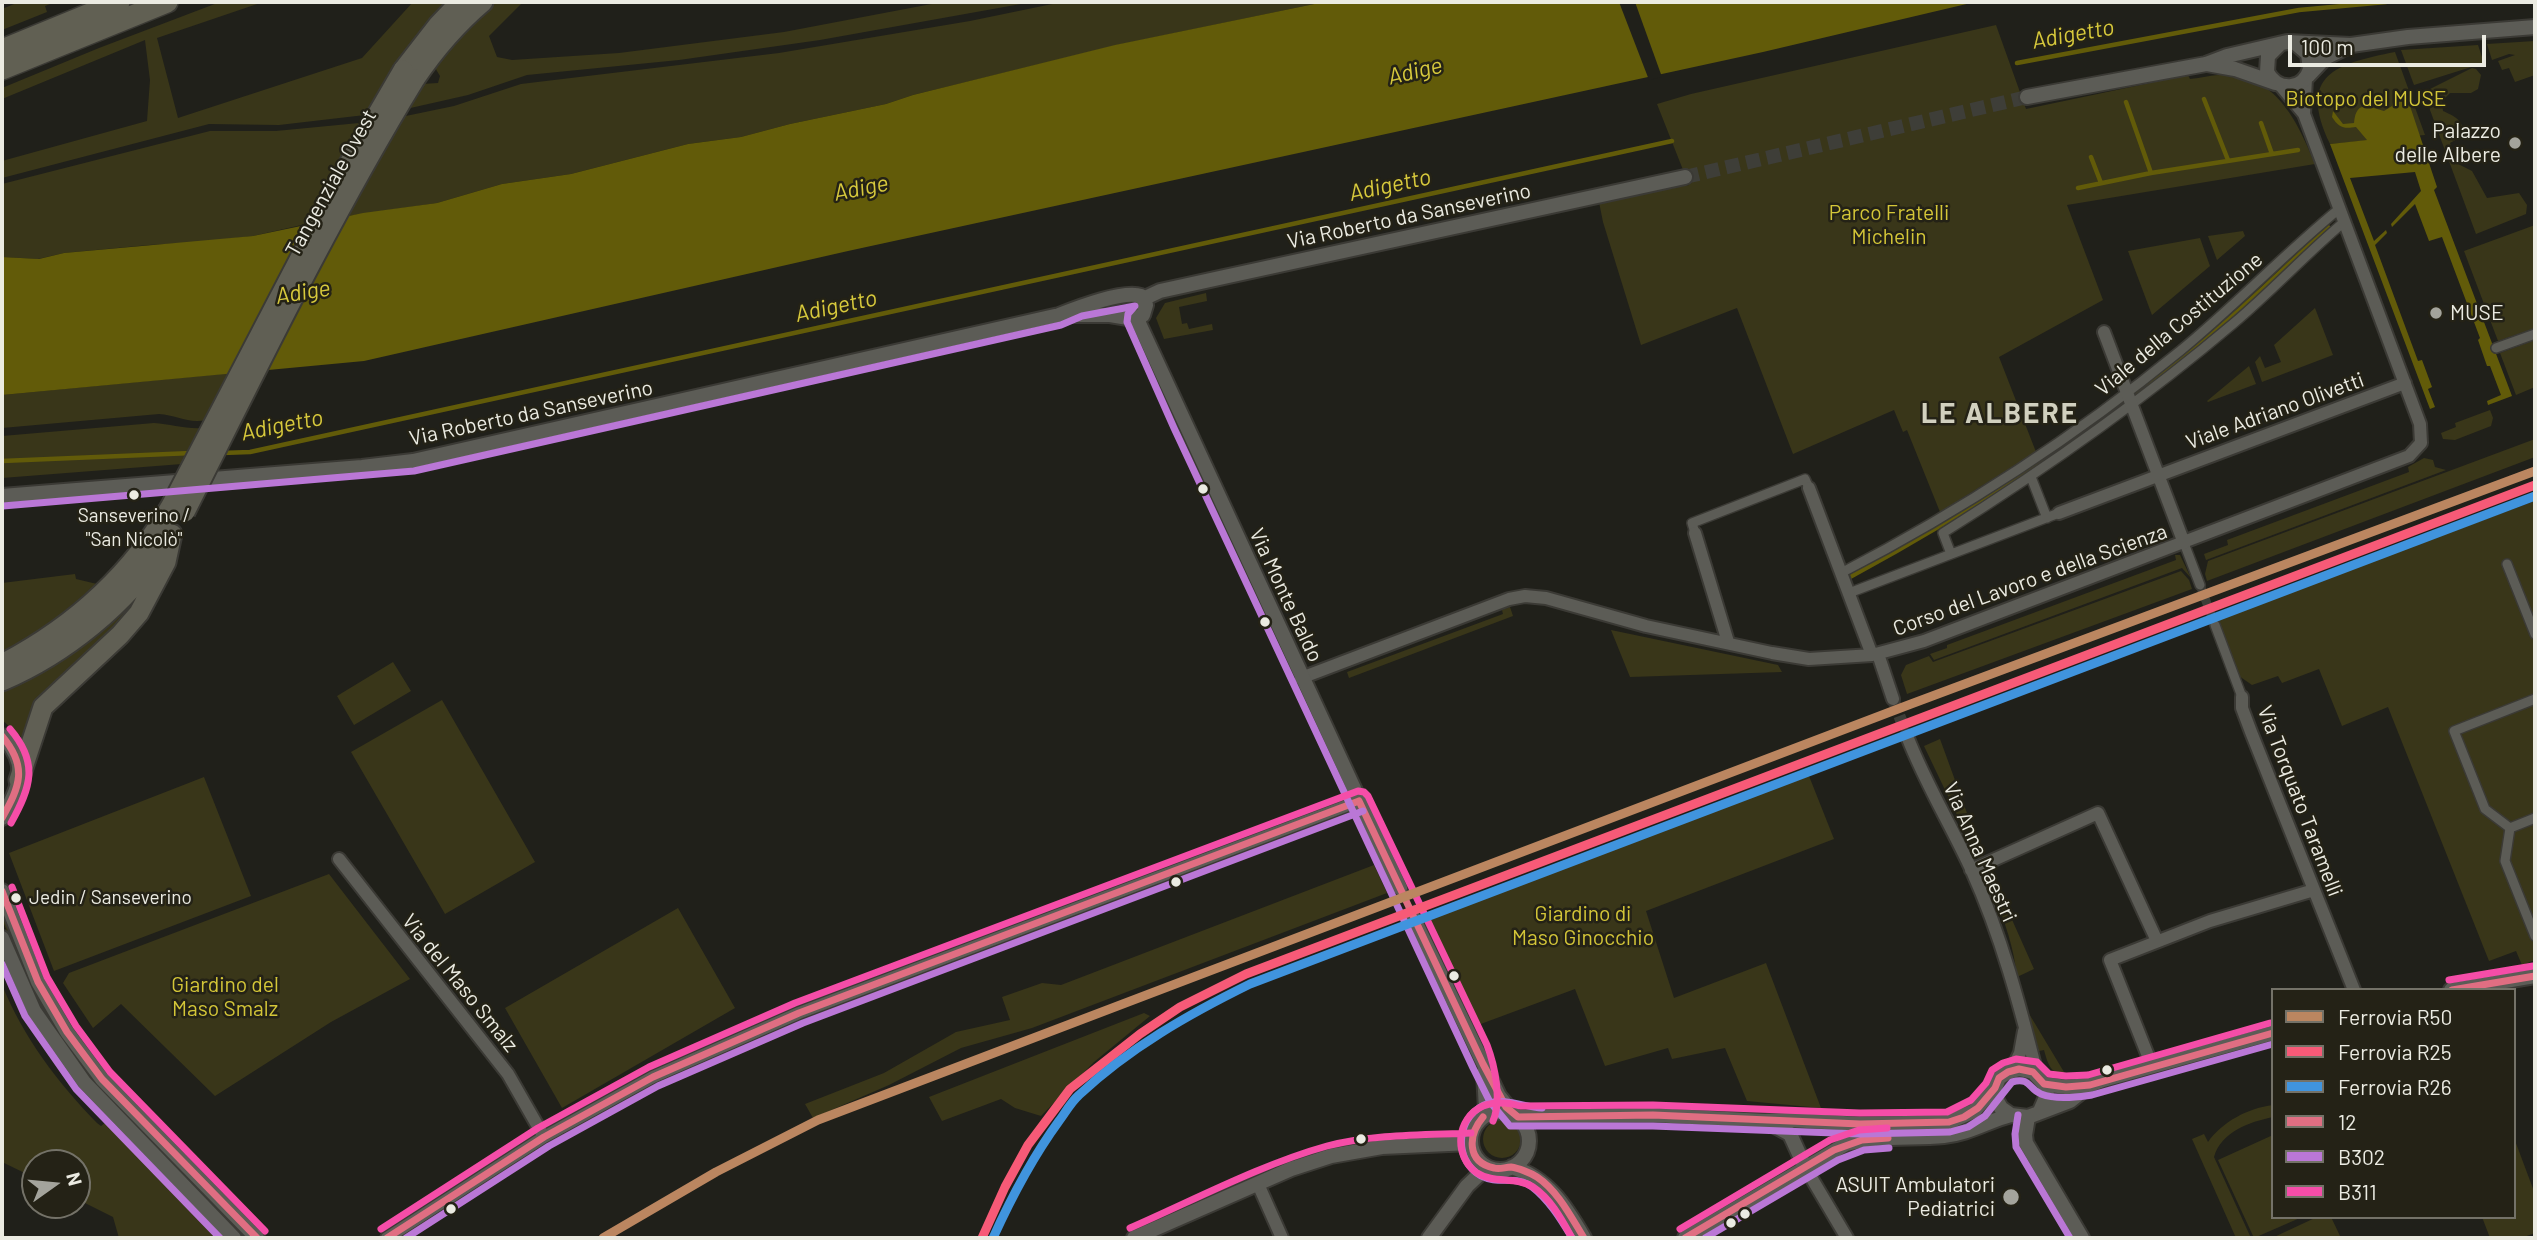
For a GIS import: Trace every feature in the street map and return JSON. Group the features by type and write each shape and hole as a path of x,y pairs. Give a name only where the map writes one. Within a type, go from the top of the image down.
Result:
{"highway":[{"path":"2,50 120,2"},
{"path":"2,69 167,2"},
{"name":"Tangenziale Ovest","path":"2,664 49,637 100,596 178,508 353,156 409,75 438,25 460,2"},
{"name":"Tangenziale Ovest","path":"409,75 483,2"},
{"name":"Tangenziale Ovest","path":"2,681 40,661 97,621 146,571 172,534 178,508"},
{"path":"19,780 43,707 120,635 139,613 166,562 172,534"}],"street":[{"path":"2027,97 2206,64 2227,56 2279,45 2351,45 2408,37 2535,27"},
{"path":"2295,43 2305,50 2309,57 2311,65 2306,78"},
{"path":"2279,45 2269,52 2266,64 2269,76 2279,85"},
{"path":"2206,64 2235,69 2279,85 2293,86 2306,78 2325,58 2351,45"},
{"name":"Corso del Lavoro e della Scienza","path":"2304,114 2306,78"},
{"name":"Corso del Lavoro e della Scienza","path":"1301,678 1509,599 1525,596 1546,598 1646,626 1772,653 1809,659 1875,654 1924,641 2409,456 2421,443 2422,432 2405,383 2304,114 2279,85"},
{"name":"Via Roberto da Sanseverino","path":"2,496 413,461 1059,315 1079,306 1134,294 1143,299 1160,291 1224,276 1685,177"},
{"name":"Viale della Costituzione","path":"1841,573 1938,519 2130,399 2339,209"},
{"name":"Viale della Costituzione","path":"1951,554 1943,533 2031,477 2130,399 2236,321 2344,222"},
{"path":"1127,296 1122,301 1121,308 1124,315 1134,319 1146,309 1143,299"},
{"name":"Via Roberto da Sanseverino","path":"1059,315 1110,315 1134,319"},
{"name":"Via Monte Baldo","path":"1134,319 1400,888"},
{"path":"2104,332 2200,585"},
{"path":"2496,348 2535,334"},
{"name":"Viale Adriano Olivetti","path":"2053,516 2405,383"},
{"path":"1849,593 2053,516 2031,477"},
{"path":"1728,642 1692,523 1805,479 1893,699"},
{"path":"2507,564 2535,634"},
{"name":"Via Torquato Taramelli","path":"2215,625 2242,697 2242,708 2251,732 2353,988"},
{"path":"2510,828 2485,809 2454,731 2535,699"},
{"path":"2,736 14,752 19,770 13,799 4,813"},
{"name":"Via Anna Maestri","path":"1907,736 1925,779 1971,870 2003,953 2040,1079"},
{"path":"387,1238 544,1137 653,1077 799,1013 1359,801"},
{"path":"1971,870 2098,813 2157,941"},
{"path":"2510,828 2535,818"},
{"path":"2510,828 2505,861 2535,936"},
{"name":"Via del Maso Smalz","path":"339,859 508,1074 544,1137"},
{"path":"2152,1066 2110,960 2210,921 2314,890"},
{"path":"2,891 38,982 67,1032 102,1079 257,1238"},
{"path":"1413,917 1499,1096 1526,1128 1529,1143 1524,1157 1512,1167 1504,1169 1487,1167 1474,1154 1471,1143 1474,1128 1486,1110 1483,1064"},
{"path":"2,937 34,1011 84,1082 234,1238"},
{"path":"2463,988 2535,976"},
{"path":"2012,1070 2020,1053 2025,1027"},
{"path":"1483,1117 1496,1112 1517,1117 1653,1115 1860,1124 1949,1122 1974,1111 1995,1088 1999,1078 2012,1070 2024,1069 2056,1087 2090,1085 2271,1034"},
{"path":"2040,1079 2047,1095 2034,1114 2025,1135 2026,1143 2077,1236"},
{"path":"1685,1238 1846,1144 1862,1140 1962,1133 2011,1115 2034,1114 2070,1101 2090,1085"},
{"path":"1995,1088 1998,1104 2011,1115"},
{"path":"1764,1121 1779,1126 1790,1134 1805,1167 1847,1238"},
{"path":"1134,1238 1301,1166 1353,1151 1471,1143"},
{"path":"1429,1238 1467,1186 1487,1167"},
{"path":"1512,1167 1530,1173 1550,1189 1564,1205 1584,1238"},
{"path":"1258,1184 1282,1238"}],"green space":[{"path":"19,2 55,2 45,6 47,12 2,30 2,9"},
{"path":"220,2 263,2 157,38 178,118 362,58 413,2 450,2 411,44 365,115 279,125 209,124 2,178 2,161 147,121 150,80 145,40 2,99 2,88"},
{"path":"493,2 523,2 489,36 497,57 512,60 619,53 784,32 942,2 1032,2 820,40 679,60 527,75 468,95 406,109 422,84 438,83 440,76 434,66"},
{"path":"1062,2 1324,2 1122,44 886,104 741,137 688,144 571,174 502,184 437,203 348,216 401,117 454,106 521,84 779,53 970,21"},
{"name":"Parco Fratelli Michelin","path":"1996,25 2026,109 2188,75 2190,79 2223,75 2245,78 2260,84 2284,106 2294,119 2315,164 2067,205 2103,300 1999,357 2036,452 1940,512 1907,430 1903,432 1894,410 1793,454 1737,308 1641,345 1599,202 1689,185 1657,104"},
{"path":"2535,41 2535,75 2515,82 2509,68 2502,70 2498,61 2515,55 2509,54 2492,60 2487,44"},
{"path":"2478,45 2484,63 2414,85 2401,50"},
{"name":"Biotopo del MUSE","path":"2395,52 2425,135 2330,144 2318,102 2321,87 2328,76 2355,62"},
{"path":"2472,68 2481,75 2478,89 2471,93 2450,93 2442,101 2443,111 2461,123 2461,137 2450,143 2458,164 2472,171 2487,198 2519,193 2527,205 2526,214 2476,234 2430,110 2426,91"},
{"path":"359,123 306,224 253,236 201,242 64,253 38,259 2,257 2,184 210,131 276,131"},
{"path":"2535,225 2535,328 2498,341 2464,251"},
{"path":"2243,231 2245,236 2217,260 2208,236"},
{"path":"2200,238 2210,266 2152,315 2128,251"},
{"path":"1206,293 1207,301 1179,307 1182,324 1187,323 1189,329 1212,324 1213,330 1164,339 1156,318 1165,303"},
{"path":"2315,308 2333,355 2262,382 2255,362 2260,356 2265,368 2281,362 2274,345"},
{"path":"2535,340 2535,387 2516,395 2500,353"},
{"path":"2249,366 2256,384 2207,401"},
{"path":"230,373 206,420 194,421 159,414 2,428 2,395"},
{"path":"2490,410 2493,418 2491,426 2455,440 2443,439 2441,433 2456,427 2455,423"},
{"path":"154,423 202,428 182,464 2,478 2,436"},
{"path":"2535,439 2535,457 2207,581 2205,574 2208,561"},
{"path":"2424,458 2433,460 2435,467 2446,470 2206,560 2204,554 2228,545 2227,540 2409,472 2408,467"},
{"path":"2535,501 2535,960 2522,965 2516,951 2489,961 2388,707 2342,726 2319,669 2282,683 2278,676 2252,685 2239,676 2218,618"},
{"path":"2175,555 2180,555 2191,578 2182,568 1934,660 1930,654 1947,648 1947,645 2176,560"},
{"path":"2181,571 2189,580 2192,589 1907,694 1901,675 1906,665 1929,656 1933,662"},
{"path":"75,574 76,579 97,584 43,629 2,653 2,583"},
{"path":"147,581 144,594 26,741 2,720 2,690"},
{"path":"1510,607 1513,616 1349,678 1347,672 1503,614 1502,610"},
{"path":"1611,630 1778,665 1782,672 1630,677"},
{"path":"393,662 411,691 354,725 337,696"},
{"path":"442,700 535,862 445,914 351,752"},
{"path":"1940,739 1983,857 1978,859 1924,746"},
{"name":"Giardino di Maso Ginocchio","path":"1809,776 1834,839 1646,911 1674,998 1766,963 1821,1108 1747,1101 1725,1048 1672,1059 1668,1048 1605,1066 1575,989 1478,1025 1447,960 1444,961 1421,917"},
{"path":"204,777 251,896 54,971 9,853"},
{"path":"1374,865 1387,893 1032,1028 961,1048 889,1085 813,1118 805,1104 884,1073 956,1032 1010,1020 1002,997 1042,983 1061,985"},
{"path":"1989,868 2034,969 2017,977 2002,915 1994,895 1988,892 1985,886 1990,884 1984,871"},
{"name":"Giardino del Maso Smalz","path":"329,874 410,979 331,1022 215,1096 121,1004 93,1028 63,983 69,973"},
{"path":"678,908 735,1008 562,1108 505,1008"},
{"path":"2,911 37,996 81,1063 246,1236 244,1238 92,1084 33,997 2,919"},
{"path":"2,985 31,1041 68,1092 97,1123 101,1126 105,1123 220,1238 119,1238 113,1217 91,1206 91,1149 21,1149 21,1171 2,1162"},
{"path":"2028,1012 2067,1077 2054,1071 2044,1050 2039,1051"},
{"path":"1144,1013 1150,1016 1094,1062 1041,1116 1015,1108 1001,1099 942,1121 929,1097"},
{"path":"2271,1105 2271,1118 2246,1125 2229,1135 2214,1157 2251,1238 2236,1238 2192,1139 2204,1134 2208,1142 2236,1117"},
{"path":"1502,1120 1515,1126 1521,1139 1515,1152 1502,1158 1489,1152 1483,1139 1489,1126"},
{"path":"2271,1136 2271,1219 2297,1219 2254,1238 2218,1160"},
{"path":"2516,1143 2535,1194 2535,1233 2521,1238 2490,1238 2483,1219 2516,1219"},
{"path":"2313,1219 2332,1219 2341,1238 2272,1238"}],"water":[{"name":"Adige","path":"1324,2 1975,2 1763,52 848,251 364,361 2,395 2,257 39,259 64,253 253,236 363,213 437,203 502,184 571,174 688,144 741,137 886,104 1115,45"},
{"path":"2397,95 2407,98 2437,187 2434,190 2512,396 2488,405 2487,401 2501,395 2490,366 2487,366 2478,340 2480,338 2442,237 2429,241 2415,204 2392,227 2391,224 2421,191 2415,172 2350,178 2374,241 2386,230 2387,233 2375,245 2418,361 2422,360 2432,387 2428,389 2435,407 2430,409 2330,144 2367,140 2356,127 2340,126 2332,117 2333,111 2343,124 2354,123 2360,108 2364,106 2384,111 2392,106"}],"pier":[{"path":"1619,2 1635,2 1662,77 1649,80"}],"waterway":[{"name":"Adigetto","path":"2017,63 2299,10 2386,2"},
{"path":"2204,99 2228,160"},
{"path":"2126,102 2151,173"},
{"path":"2261,123 2272,154"},
{"name":"Adigetto","path":"222,453 250,452 1672,141"},
{"path":"2078,188 2151,173 2298,150"},
{"path":"2091,157 2101,183"},
{"path":"1850,577 1982,500 2067,444 2150,384 2208,337 2328,227"},
{"name":"Adigetto","path":"2,461 192,453"}],"tunnel":[{"path":"1685,177 2027,97"},
{"path":"2200,585 2215,625"},
{"path":"1893,699 1907,736"},
{"path":"1400,888 1413,917"}],"rail line":[{"name":"R50","path":"603,1238 716,1172 818,1120 1911,704 2535,471"},
{"name":"R25","path":"982,1238 1028,1145 1070,1089 1140,1034 1180,1007 1246,974 2535,485"},
{"name":"R26","path":"993,1238 1031,1163 1076,1098 1118,1062 1160,1033 1250,984 2535,496"}],"transit line":[{"name":"B302","path":"3,506 414,471 1135,306 1128,314 1127,322 1174,428 1473,1068 1490,1102 1510,1126 1653,1126 1860,1134 1950,1132 1968,1127 1985,1116 2012,1082 2026,1082 2037,1092 2053,1097 2092,1095 2271,1045"},
{"name":"B311","path":"10,729 25,753 29,775 23,798 11,823"},
{"name":"12","path":"2,736 18,767 17,786 2,818"},
{"name":"B311","path":"381,1229 538,1128 649,1067 795,1003 1358,791 1368,796 1487,1045 1496,1083 1497,1103 1493,1121"},
{"name":"12","path":"1359,801 1483,1064 1506,1107 1518,1117 1653,1115 1860,1124 1949,1122 1978,1108 1995,1088 1999,1078 2008,1072 2019,1069 2033,1072 2044,1084 2066,1087 2090,1085 2271,1034"},
{"name":"12","path":"387,1238 544,1137 653,1077 799,1013 1359,801"},
{"name":"B302","path":"406,1238 549,1146 658,1086 803,1023 1363,811"},
{"name":"B311","path":"12,887 47,977 76,1026 110,1072 265,1231"},
{"name":"12","path":"2,891 38,982 67,1032 102,1079 257,1238"},
{"name":"B302","path":"2,964 25,1016 76,1089 220,1238"},
{"name":"B311","path":"2449,980 2533,966"},
{"name":"12","path":"2464,988 2535,976"},
{"name":"B311","path":"1572,1238 1551,1204 1533,1187 1484,1176 1469,1166 1461,1147 1461,1138 1467,1119 1474,1112 1488,1104 1501,1103 1520,1106 1653,1105 1860,1113 1947,1112 1971,1100 1986,1083 1992,1070 2016,1059 2037,1062 2049,1074 2088,1075 2270,1023"},
{"name":"B302","path":"1542,1108 1501,1102 1478,1108 1464,1126 1462,1148 1471,1168 1481,1176 1494,1180 1520,1181 1532,1187 1549,1204 1572,1238"},
{"name":"B302","path":"2018,1115 2016,1147 2070,1238"},
{"name":"12","path":"1483,1117 1474,1132 1472,1147 1478,1160 1494,1168 1514,1168 1537,1177 1558,1197 1584,1238"},
{"name":"B311","path":"1680,1229 1830,1140 1859,1130 1887,1128"},
{"name":"B311","path":"1130,1228 1252,1173 1327,1146 1381,1137 1471,1133"},
{"name":"12","path":"1685,1238 1834,1150 1862,1140 1888,1138"},
{"name":"B302","path":"1705,1238 1838,1160 1864,1150 1889,1148"}],"place":[{"name":"Palazzo delle Albere","path":"2515,143"},
{"name":"MUSE","path":"2436,313"},
{"name":"Sanseverino / \"San Nicolò\"","path":"134,495"},
{"name":"Jedin / Sanseverino","path":"16,898"},
{"name":"ASUIT Ambulatori Pediatrici","path":"2011,1197"}],"district":[{"name":"LE ALBERE","path":"2000,414"}]}
